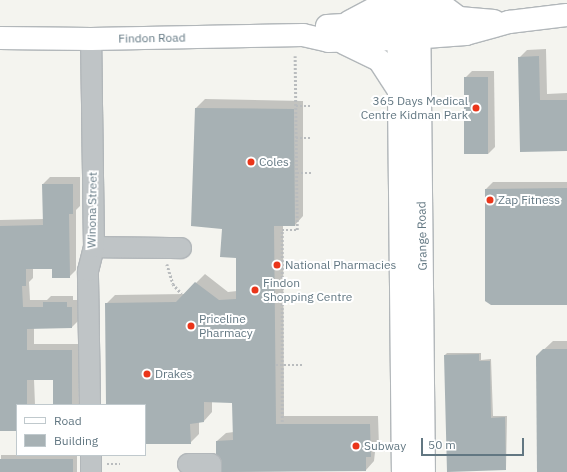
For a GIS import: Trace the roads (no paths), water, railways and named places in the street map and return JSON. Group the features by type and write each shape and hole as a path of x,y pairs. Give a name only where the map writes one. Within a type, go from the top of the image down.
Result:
{"main road":[{"path":"384,0 377,7 339,33 379,60 400,92"},
{"name":"Grange Road","path":"398,0 411,24 420,75 424,472"},
{"path":"420,75 438,51 462,26 435,0"},
{"name":"Findon Road","path":"0,38 91,39 303,35 326,26 339,33 411,24 462,26 567,15"},
{"name":"Grange Road","path":"402,472 400,92 411,24"},
{"path":"401,331 422,326"},
{"path":"401,331 423,348"}],"street":[{"name":"Winona Street","path":"90,404 88,271 94,247 91,39"},
{"path":"94,247 175,248"},
{"path":"91,456 91,472"},
{"path":"188,464 211,464 211,472"}],"place":[{"name":"365 Days Medical Centre Kidman Park","path":"476,108"},
{"name":"Coles","path":"251,162"},
{"name":"Zap Fitness","path":"490,200"},
{"name":"National Pharmacies","path":"277,265"},
{"name":"Findon Shopping Centre","path":"255,290"},
{"name":"Priceline Pharmacy","path":"191,326"},
{"name":"Drakes","path":"147,374"},
{"name":"Subway","path":"356,446"}]}
